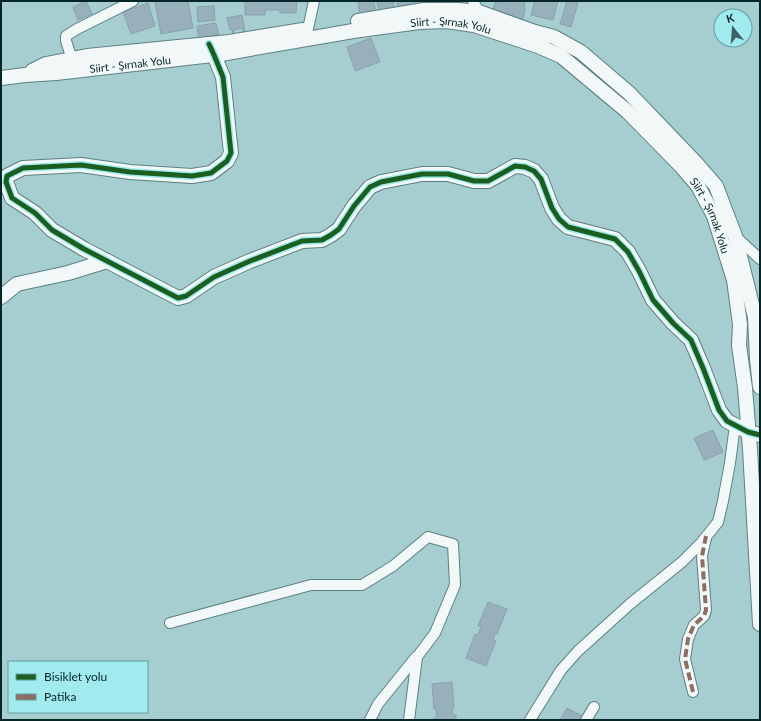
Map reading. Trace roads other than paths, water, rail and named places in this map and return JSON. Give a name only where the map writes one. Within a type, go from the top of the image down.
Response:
[{"type":"street","points":[[72,59],[66,41],[66,36],[133,1]]},
{"type":"street","points":[[308,29],[314,1]]},
{"type":"street","name":"Siirt - Şırnak Yolu","points":[[25,75],[46,64],[87,56],[211,50],[229,42],[424,10],[458,10],[476,7],[535,32],[554,37],[581,52],[629,93],[716,186],[735,236],[758,321],[757,359],[760,387]]},
{"type":"street","name":"Siirt - Şırnak Yolu","points":[[25,75],[56,73],[211,50],[419,22],[446,21],[474,25],[538,46],[562,56],[628,112],[681,166],[698,186],[714,216],[734,280],[740,324],[739,345],[745,388],[754,433],[760,624]]},
{"type":"street","points":[[211,50],[223,77],[231,153],[227,161],[211,173],[192,176],[130,172],[81,165],[23,168],[4,178],[12,198],[35,213],[52,230],[84,249],[178,298],[186,296],[214,277],[250,261],[302,241],[322,240],[331,235],[339,229],[354,206],[370,187],[381,182],[422,174],[448,174],[474,180],[488,181],[515,166],[525,167],[534,171],[541,179],[552,208],[559,219],[568,227],[615,239],[628,252],[653,300],[673,323],[691,340],[719,410],[727,421],[754,433]]},
{"type":"street","points":[[1,78],[25,75]]},
{"type":"street","points":[[735,236],[760,259]]},
{"type":"street","points":[[1,297],[17,284],[68,273],[107,261]]},
{"type":"street","points":[[740,324],[758,321]]},
{"type":"street","points":[[530,720],[561,670],[578,652],[630,604],[682,562],[718,522],[730,463],[735,425]]},
{"type":"street","points":[[693,692],[685,659],[691,630],[694,625],[704,616],[706,610],[702,556],[706,536]]},
{"type":"street","points":[[170,623],[311,585],[362,585],[393,566],[428,537],[453,544],[455,586],[435,633],[378,704],[370,720]]},
{"type":"street","points":[[409,720],[417,657]]},
{"type":"street","points":[[586,720],[594,707]]}]
